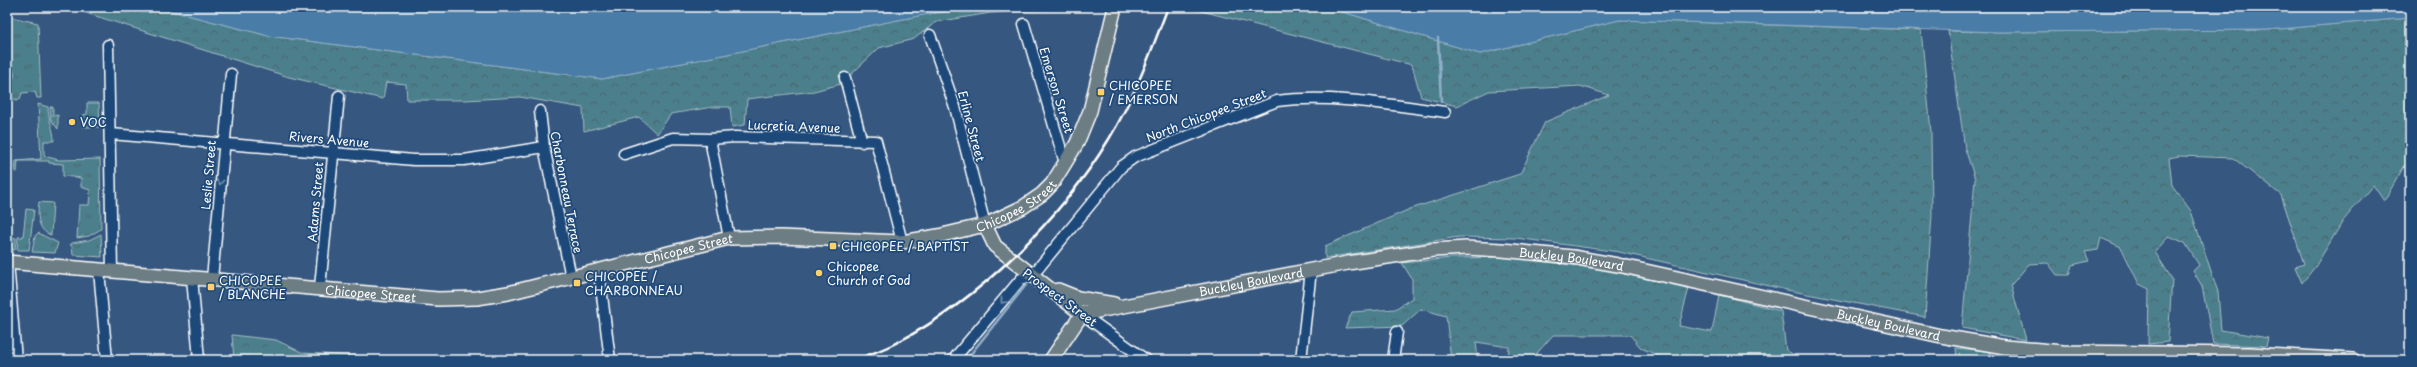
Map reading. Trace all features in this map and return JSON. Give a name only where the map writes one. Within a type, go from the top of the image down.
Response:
[{"type":"main road","name":"Chicopee Street","points":[[7,262],[438,298],[478,298],[508,293],[729,238],[781,237],[902,242],[938,236],[985,225],[1023,206],[1042,194],[1052,184],[1077,143],[1090,111],[1115,7]]},
{"type":"main road","name":"Prospect Street","points":[[985,225],[994,246],[1082,314]]},
{"type":"main road","name":"Buckley Boulevard","points":[[1082,314],[1399,254],[1466,248],[1573,257],[1672,276],[1986,345],[2057,352]]},
{"type":"main road","points":[[1037,280],[1078,298],[1130,305]]},
{"type":"main road","points":[[1051,360],[1082,314]]},
{"type":"main road","points":[[2057,352],[2249,354],[2353,360]]},
{"type":"street","name":"Emerson Street","points":[[1024,24],[1065,162]]},
{"type":"street","name":"Erline Street","points":[[930,35],[955,107],[985,225]]},
{"type":"street","points":[[107,360],[106,271],[111,134],[108,46]]},
{"type":"street","name":"Leslie Street","points":[[212,279],[231,74]]},
{"type":"street","points":[[845,78],[862,142]]},
{"type":"street","name":"Adams Street","points":[[320,287],[332,153],[339,96]]},
{"type":"street","name":"North Chicopee Street","points":[[1037,280],[1121,167],[1135,157],[1197,131],[1277,101],[1298,98],[1445,112]]},
{"type":"street","name":"Charbonneau Terrace","points":[[540,111],[544,148],[571,277]]},
{"type":"street","name":"Rivers Avenue","points":[[111,134],[414,160],[464,160],[544,148]]},
{"type":"street","name":"Lucretia Avenue","points":[[624,154],[673,138],[751,138],[862,142],[876,141],[902,242]]},
{"type":"street","points":[[710,139],[729,238]]},
{"type":"street","points":[[7,262],[16,360]]},
{"type":"street","points":[[1301,360],[1311,270]]},
{"type":"street","points":[[599,271],[610,360]]},
{"type":"street","points":[[192,277],[199,360]]},
{"type":"street","points":[[953,360],[1021,279],[1037,280]]},
{"type":"street","name":"Prospect Street","points":[[1082,314],[1146,360]]},
{"type":"street","points":[[1393,360],[1397,332]]},
{"type":"street","points":[[2037,360],[2057,352]]},
{"type":"green space","points":[[67,7],[156,7],[269,36],[602,79],[928,14],[986,7],[1102,7],[991,13],[936,22],[914,39],[879,48],[841,84],[814,91],[747,99],[745,125],[732,127],[730,107],[713,107],[671,114],[657,134],[639,117],[584,131],[583,108],[520,97],[465,100],[407,100],[406,84],[386,82],[383,99],[289,77]]},
{"type":"green space","points":[[1186,7],[1327,7],[1480,54],[1619,20],[1921,30],[1931,131],[1932,215],[1925,317],[1787,290],[1619,252],[1516,238],[1459,237],[1325,258],[1325,246],[1410,209],[1520,174],[1545,122],[1609,95],[1580,86],[1489,91],[1457,106],[1421,97],[1412,65]]},
{"type":"green space","points":[[7,16],[38,23],[41,98],[37,98],[35,92],[22,93],[20,99],[15,100],[11,97],[11,87],[7,87]]},
{"type":"green space","points":[[2410,18],[2410,156],[2384,201],[2373,185],[2343,221],[2315,267],[2302,283],[2295,267],[2304,264],[2281,195],[2233,158],[2179,156],[2169,158],[2172,185],[2191,211],[2218,292],[2221,330],[2268,338],[2266,346],[2213,344],[2202,286],[2193,271],[2199,265],[2185,243],[2169,236],[2155,252],[2172,279],[2168,342],[2148,344],[2149,289],[2139,284],[2121,247],[2101,238],[2098,250],[2085,252],[2089,261],[2072,265],[2069,275],[2057,275],[2048,263],[2029,264],[2011,285],[2026,340],[1962,328],[1975,179],[1965,149],[1948,31],[2267,30]]},
{"type":"green space","points":[[87,103],[99,103],[100,127],[83,127],[83,115],[87,114]]},
{"type":"green space","points":[[38,104],[48,107],[54,136],[54,141],[44,141],[44,156],[59,160],[100,159],[101,229],[89,236],[77,238],[79,205],[89,205],[90,190],[81,187],[81,178],[63,176],[63,164],[49,163],[49,161],[18,161],[17,172],[15,172],[16,161],[41,159]]},
{"type":"green space","points":[[50,107],[53,107],[53,116],[58,115],[58,129],[51,120]]},
{"type":"green space","points":[[39,202],[53,203],[51,235],[43,230],[39,222]]},
{"type":"green space","points":[[26,209],[34,210],[29,250],[17,250],[18,237],[23,237]]},
{"type":"green space","points":[[38,233],[58,243],[55,253],[32,252],[35,236]]},
{"type":"green space","points":[[101,234],[102,257],[73,255],[72,246],[70,245],[72,243],[89,240]]},
{"type":"green space","points":[[7,236],[16,238],[15,250],[7,250]]},
{"type":"green space","points":[[1512,257],[1606,270],[1689,288],[1679,326],[1712,332],[1719,295],[1781,311],[1786,350],[1802,360],[1668,360],[1641,348],[1630,335],[1553,335],[1531,360],[1508,360],[1509,347],[1476,342],[1478,360],[1451,360],[1446,316],[1421,309],[1402,326],[1345,328],[1352,312],[1395,309],[1412,298],[1412,279],[1402,263],[1451,258]]},
{"type":"green space","points":[[232,335],[276,340],[303,353],[359,356],[363,360],[234,360]]},
{"type":"green space","points":[[1956,348],[1987,351],[2001,360],[1957,360]]},
{"type":"water","points":[[156,7],[986,7],[928,14],[602,79],[269,36]]},
{"type":"water","points":[[1327,7],[2410,7],[2410,18],[2267,30],[1999,32],[1619,20],[1480,54]]},
{"type":"water","points":[[7,66],[12,66],[15,76],[10,80],[7,80]]},
{"type":"waterway","points":[[1438,38],[1441,102]]},
{"type":"waterway","points":[[966,360],[1026,285]]},
{"type":"railway","points":[[856,360],[898,342],[959,304],[1016,254],[1068,198],[1090,168],[1118,123],[1142,74],[1168,7]]},
{"type":"place","name":"CHICOPEE / EMERSON","points":[[1101,92]]},
{"type":"place","name":"VOC","points":[[72,122]]},
{"type":"place","name":"CHICOPEE / BAPTIST","points":[[833,246]]},
{"type":"place","name":"Chicopee Church of God","points":[[819,273]]},
{"type":"place","name":"CHICOPEE / CHARBONNEAU","points":[[577,283]]},
{"type":"place","name":"CHICOPEE / BLANCHE","points":[[211,287]]}]
